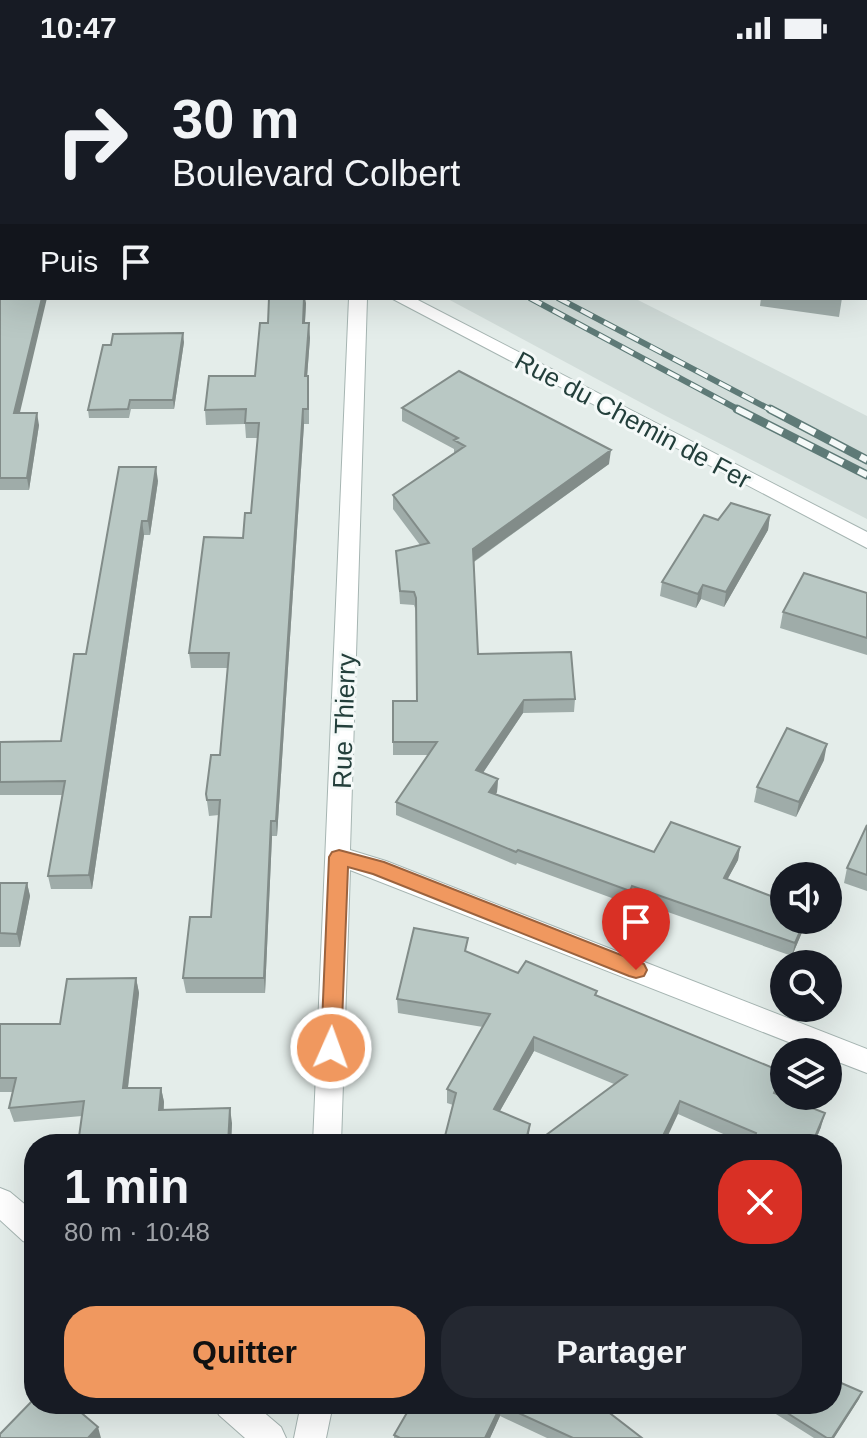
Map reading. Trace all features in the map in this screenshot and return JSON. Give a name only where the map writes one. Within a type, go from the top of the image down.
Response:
[{"type":"street","name":"Rue Thierry","points":[[327,1134],[358,300]]},
{"type":"street","name":"Rue du Chemin de Fer","points":[[404,300],[867,541]]},
{"type":"street","points":[[339,857],[377,868],[867,1061]]},
{"type":"street","points":[[0,1201],[24,1222]]},
{"type":"street","points":[[242,1414],[270,1438]]},
{"type":"street","points":[[310,1438],[315,1414]]},
{"type":"shaded area","points":[[450,300],[638,300],[867,416],[867,519]]},
{"type":"building","points":[[0,300],[42,300],[14,413],[37,413],[27,478],[0,478]]},
{"type":"building","points":[[269,300],[304,300],[303,323],[309,323],[305,376],[308,376],[308,409],[303,409],[276,821],[271,821],[264,978],[183,978],[190,917],[211,917],[220,800],[207,800],[206,794],[211,755],[220,755],[229,653],[189,653],[204,537],[243,538],[245,513],[251,513],[259,423],[245,423],[246,409],[205,410],[209,376],[255,376],[260,323],[268,323]]},
{"type":"building","points":[[183,333],[173,400],[130,400],[128,409],[88,410],[103,345],[111,345],[113,334]]},
{"type":"building","points":[[459,371],[611,450],[473,549],[478,654],[571,652],[575,699],[524,700],[476,770],[498,779],[489,792],[654,852],[671,822],[740,847],[724,878],[770,896],[770,934],[799,934],[795,943],[632,886],[630,891],[518,850],[516,852],[396,802],[437,742],[393,742],[393,701],[417,701],[416,598],[414,592],[400,591],[396,551],[429,543],[393,495],[465,446],[454,440],[458,438],[402,408]]},
{"type":"building","points":[[119,467],[156,467],[148,521],[142,521],[89,875],[48,876],[65,781],[0,782],[0,742],[61,741],[74,654],[86,654]]},
{"type":"building","points":[[731,503],[770,515],[726,592],[703,585],[698,594],[662,582],[704,515],[718,520]]},
{"type":"building","points":[[804,573],[867,593],[867,638],[783,612]]},
{"type":"building","points":[[787,728],[827,744],[799,802],[757,787]]},
{"type":"building","points":[[867,825],[867,875],[847,868]]},
{"type":"building","points":[[0,883],[27,883],[17,934],[0,933]]},
{"type":"building","points":[[414,928],[468,938],[465,951],[518,973],[526,961],[597,991],[595,995],[770,1067],[770,1110],[817,1110],[825,1113],[816,1134],[756,1134],[680,1101],[664,1134],[547,1134],[627,1075],[534,1037],[494,1109],[530,1124],[528,1134],[446,1134],[456,1093],[447,1089],[490,1014],[397,999]]},
{"type":"building","points":[[136,978],[123,1088],[161,1088],[159,1110],[230,1108],[229,1134],[79,1134],[84,1101],[9,1108],[16,1078],[0,1078],[0,1024],[60,1024],[67,979]]},
{"type":"building","points":[[842,1383],[862,1392],[832,1438],[827,1438],[789,1414],[842,1414]]},
{"type":"building","points":[[24,1409],[24,1414],[83,1414],[98,1427],[88,1438],[0,1438],[0,1434]]},
{"type":"building","points":[[406,1414],[497,1414],[485,1438],[400,1438],[394,1435]]},
{"type":"building","points":[[521,1414],[611,1414],[642,1438],[573,1438]]},
{"type":"railway","points":[[534,300],[741,411]]},
{"type":"railway","points":[[562,300],[773,411]]},
{"type":"railway","points":[[737,409],[867,475]]},
{"type":"railway","points":[[770,409],[867,460]]},
{"type":"route","points":[[331,1048],[339,857],[377,868],[636,970]]}]
